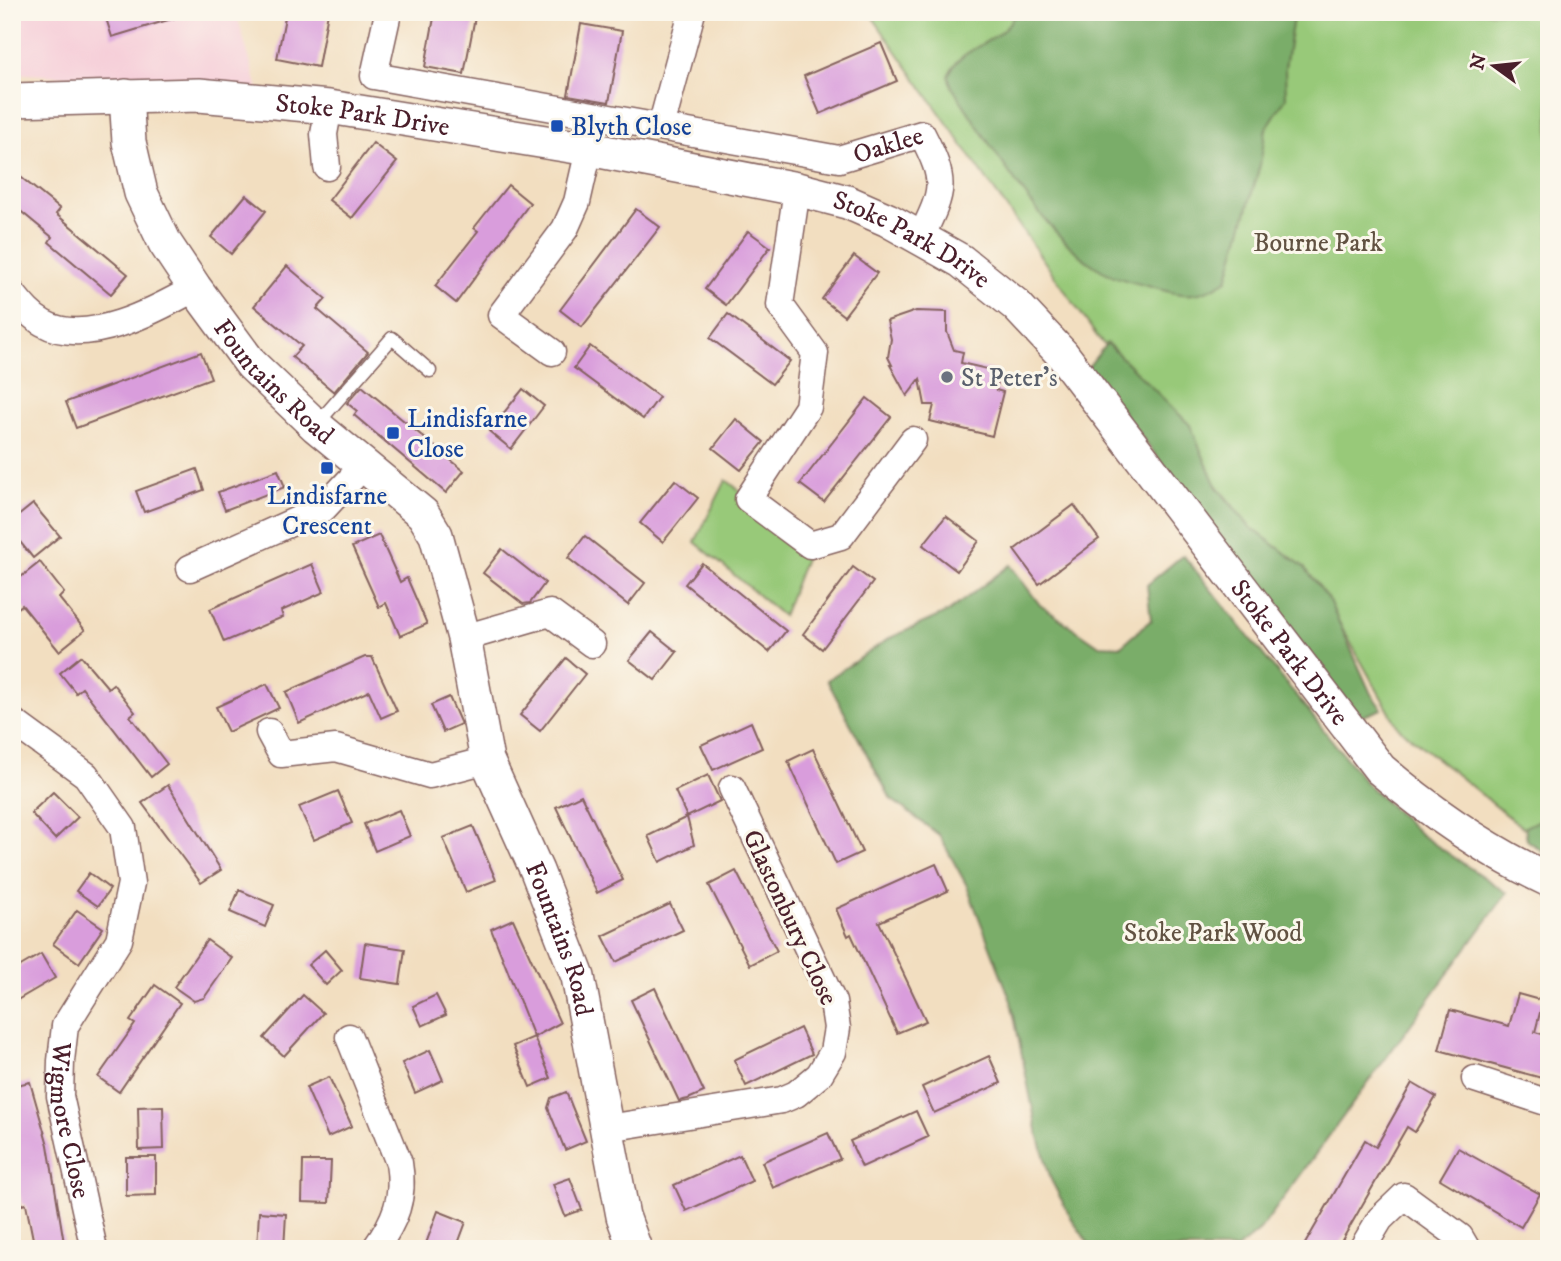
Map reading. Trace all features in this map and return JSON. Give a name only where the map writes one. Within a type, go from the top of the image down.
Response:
[{"type":"street","points":[[661,127],[692,12]]},
{"type":"street","name":"Oaklee","points":[[388,13],[374,76],[839,159],[922,134],[938,166],[940,198],[921,237]]},
{"type":"street","name":"Stoke Park Drive","points":[[12,100],[199,95],[329,107],[589,149],[797,189],[847,202],[921,237],[961,261],[998,290],[1062,354],[1380,769],[1447,823],[1514,863],[1549,880]]},
{"type":"street","name":"Fountains Road","points":[[126,96],[129,142],[141,193],[165,243],[195,288],[251,364],[316,426],[424,514],[436,535],[464,638],[487,760],[537,871],[578,977],[623,1216],[635,1249]]},
{"type":"street","points":[[327,167],[324,134],[329,107]]},
{"type":"street","points":[[552,352],[494,323],[565,229],[577,202],[589,149]]},
{"type":"street","points":[[797,189],[780,305],[815,353],[808,407],[748,499],[810,545],[841,536],[913,440]]},
{"type":"street","points":[[12,293],[40,322],[76,333],[103,327],[164,305],[195,288]]},
{"type":"street","points":[[190,568],[324,508],[364,466]]},
{"type":"street","points":[[464,638],[550,613],[592,644]]},
{"type":"street","name":"Wigmore Close","points":[[12,721],[86,775],[123,828],[131,883],[119,940],[65,1026],[61,1061],[60,1096],[94,1249]]},
{"type":"street","points":[[269,732],[281,754],[336,748],[430,775],[487,760]]},
{"type":"street","name":"Glastonbury Close","points":[[608,1128],[782,1100],[809,1085],[833,1052],[837,1028],[833,1002],[732,788]]},
{"type":"street","points":[[348,1037],[399,1163],[402,1180],[395,1217],[375,1249]]},
{"type":"street","points":[[1475,1079],[1549,1103]]},
{"type":"street","points":[[1362,1249],[1380,1219],[1404,1196],[1460,1237],[1467,1249]]},
{"type":"lane","points":[[316,426],[392,338],[430,371]]},
{"type":"shaded area","points":[[12,12],[236,12],[258,89],[12,73]]},
{"type":"green space","name":"Bourne Park","points":[[869,12],[1549,12],[1549,817],[1523,828],[1398,727],[1318,585],[1249,526],[1096,335]]},
{"type":"green space","points":[[1017,12],[1294,12],[1285,68],[1286,98],[1266,129],[1260,165],[1227,280],[1207,291],[1182,294],[1116,277],[1102,271],[1076,252],[1036,209],[952,87],[948,76],[965,54],[1003,30]]},
{"type":"green space","points":[[1107,343],[1190,425],[1216,486],[1249,526],[1304,567],[1328,598],[1371,694],[1382,709],[1358,718],[1088,367]]},
{"type":"green space","points":[[726,480],[810,545],[783,616],[695,542]]},
{"type":"green space","name":"Stoke Park Wood","points":[[1183,555],[1367,784],[1421,835],[1507,893],[1260,1230],[1237,1249],[1092,1249],[1051,1180],[1037,1130],[1011,1001],[966,884],[939,835],[891,799],[827,680],[890,638],[948,612],[1010,565],[1040,605],[1098,645],[1121,646],[1151,620],[1147,585]]},
{"type":"green space","points":[[1549,815],[1549,850],[1544,852],[1527,840],[1525,827]]},
{"type":"building","points":[[104,12],[177,12],[178,17],[112,37]]},
{"type":"building","points":[[286,12],[328,12],[318,67],[277,59]]},
{"type":"building","points":[[435,12],[476,12],[464,74],[425,67]]},
{"type":"building","points":[[581,24],[622,31],[609,102],[568,95]]},
{"type":"building","points":[[881,43],[897,81],[820,114],[804,76]]},
{"type":"building","points":[[373,143],[397,162],[352,218],[329,200]]},
{"type":"building","points":[[12,170],[60,209],[56,214],[128,274],[111,294],[49,242],[52,237],[12,204]]},
{"type":"building","points":[[508,185],[530,203],[456,303],[435,286],[478,231],[474,228]]},
{"type":"building","points":[[246,195],[266,211],[231,254],[211,237]]},
{"type":"building","points":[[636,209],[660,227],[582,327],[560,310]]},
{"type":"building","points":[[748,231],[770,247],[726,305],[705,289]]},
{"type":"building","points":[[854,256],[877,273],[844,316],[822,299]]},
{"type":"building","points":[[287,266],[326,299],[317,309],[368,352],[334,392],[292,357],[302,346],[254,306]]},
{"type":"building","name":"St Peter's","points":[[916,311],[947,312],[947,332],[954,350],[963,352],[961,363],[1000,372],[996,390],[1003,392],[992,436],[930,421],[934,405],[925,405],[920,379],[907,396],[890,365],[888,357],[891,339],[887,321]]},
{"type":"building","points":[[728,314],[790,361],[772,384],[710,338]]},
{"type":"building","points":[[590,346],[659,397],[643,419],[574,368]]},
{"type":"building","points":[[201,352],[211,378],[76,428],[66,402]]},
{"type":"building","points":[[362,386],[464,471],[446,493],[354,415],[357,411],[347,403]]},
{"type":"building","points":[[523,389],[544,406],[511,449],[489,431]]},
{"type":"building","points":[[867,398],[891,417],[824,502],[800,484]]},
{"type":"building","points":[[736,419],[764,442],[741,470],[713,448]]},
{"type":"building","points":[[197,469],[204,490],[144,512],[136,491]]},
{"type":"building","points":[[278,470],[285,487],[225,510],[218,492]]},
{"type":"building","points":[[675,480],[698,498],[663,542],[640,523]]},
{"type":"building","points":[[33,504],[60,536],[33,558],[12,532],[12,521]]},
{"type":"building","points":[[1074,505],[1099,539],[1039,584],[1014,550]]},
{"type":"building","points":[[946,516],[979,541],[957,571],[923,545]]},
{"type":"building","points":[[379,535],[400,582],[407,578],[427,624],[400,636],[386,603],[379,607],[352,547]]},
{"type":"building","points":[[585,536],[645,583],[628,605],[568,558]]},
{"type":"building","points":[[502,549],[545,583],[530,603],[523,604],[483,573]]},
{"type":"building","points":[[40,562],[64,593],[59,598],[85,630],[59,651],[22,605],[12,613],[12,584]]},
{"type":"building","points":[[702,563],[786,631],[769,652],[685,584]]},
{"type":"building","points":[[312,564],[324,592],[281,611],[283,617],[224,642],[210,609]]},
{"type":"building","points":[[853,567],[873,582],[822,649],[803,634]]},
{"type":"building","points":[[652,632],[677,652],[655,680],[629,660]]},
{"type":"building","points":[[81,656],[108,688],[113,684],[135,712],[130,716],[167,764],[151,777],[82,688],[76,693],[60,673]]},
{"type":"building","points":[[365,657],[372,657],[397,711],[381,718],[369,691],[299,723],[286,692]]},
{"type":"building","points":[[566,658],[585,674],[540,731],[520,715]]},
{"type":"building","points":[[267,684],[279,708],[228,732],[216,707]]},
{"type":"building","points":[[449,697],[461,724],[443,732],[431,705]]},
{"type":"building","points":[[751,722],[762,748],[713,770],[701,745]]},
{"type":"building","points":[[813,749],[862,852],[836,864],[788,761]]},
{"type":"building","points":[[708,775],[720,801],[687,817],[675,791]]},
{"type":"building","points":[[168,785],[221,870],[201,883],[142,803]]},
{"type":"building","points":[[338,791],[352,823],[314,840],[299,807]]},
{"type":"building","points":[[53,792],[78,817],[55,839],[31,813]]},
{"type":"building","points":[[581,795],[623,880],[597,893],[556,807]]},
{"type":"building","points":[[399,810],[410,836],[375,851],[364,824]]},
{"type":"building","points":[[687,817],[694,845],[660,862],[648,836]]},
{"type":"building","points":[[473,826],[496,880],[466,892],[443,838]]},
{"type":"building","points":[[936,864],[948,891],[879,922],[926,1021],[897,1033],[851,934],[848,936],[836,909]]},
{"type":"building","points":[[736,871],[777,951],[750,965],[709,885]]},
{"type":"building","points":[[89,873],[110,889],[98,906],[76,891]]},
{"type":"building","points":[[239,890],[274,905],[265,927],[230,912]]},
{"type":"building","points":[[670,904],[683,930],[616,962],[603,936]]},
{"type":"building","points":[[77,910],[103,928],[79,963],[53,944]]},
{"type":"building","points":[[513,919],[560,1023],[534,1037],[491,929]]},
{"type":"building","points":[[207,940],[232,958],[204,998],[194,1001],[174,987]]},
{"type":"building","points":[[365,943],[405,949],[400,984],[360,978]]},
{"type":"building","points":[[325,950],[342,970],[326,985],[308,965]]},
{"type":"building","points":[[41,954],[55,978],[12,1003],[12,971]]},
{"type":"building","points":[[155,985],[180,1003],[119,1092],[98,1077],[135,1024],[130,1021]]},
{"type":"building","points":[[655,988],[704,1092],[688,1099],[679,1101],[631,1000]]},
{"type":"building","points":[[1518,994],[1543,1001],[1535,1032],[1549,1036],[1549,1080],[1439,1050],[1450,1010],[1509,1026]]},
{"type":"building","points":[[303,995],[323,1013],[284,1056],[264,1038]]},
{"type":"building","points":[[436,995],[446,1015],[422,1026],[413,1006]]},
{"type":"building","points":[[800,1028],[812,1054],[746,1086],[734,1060]]},
{"type":"building","points":[[534,1037],[551,1078],[530,1087],[513,1046]]},
{"type":"building","points":[[430,1050],[443,1080],[415,1093],[402,1063]]},
{"type":"building","points":[[989,1056],[1001,1083],[934,1113],[922,1087]]},
{"type":"building","points":[[329,1077],[352,1126],[328,1137],[306,1087]]},
{"type":"building","points":[[30,1082],[48,1145],[65,1249],[35,1249],[26,1204],[22,1205],[12,1161],[12,1086]]},
{"type":"building","points":[[1412,1083],[1436,1097],[1415,1132],[1407,1127],[1337,1249],[1302,1249],[1365,1140],[1376,1147]]},
{"type":"building","points":[[566,1092],[586,1141],[565,1150],[548,1108],[551,1098]]},
{"type":"building","points":[[163,1106],[164,1149],[139,1150],[138,1107]]},
{"type":"building","points":[[916,1111],[928,1137],[862,1167],[850,1141]]},
{"type":"building","points":[[828,1133],[840,1159],[773,1188],[762,1162]]},
{"type":"building","points":[[1458,1148],[1540,1194],[1521,1227],[1440,1179]]},
{"type":"building","points":[[740,1155],[752,1181],[686,1211],[674,1185]]},
{"type":"building","points":[[126,1157],[156,1157],[156,1195],[126,1196]]},
{"type":"building","points":[[303,1161],[331,1161],[329,1203],[302,1202]]},
{"type":"building","points":[[570,1178],[582,1210],[565,1216],[553,1184]]},
{"type":"building","points":[[438,1211],[466,1222],[456,1249],[424,1249]]},
{"type":"building","points":[[259,1212],[286,1214],[284,1249],[257,1249]]},
{"type":"place","name":"Blyth Close","points":[[557,126]]},
{"type":"place","name":"St Peter's","points":[[947,377]]},
{"type":"place","name":"Lindisfarne Close","points":[[393,433]]},
{"type":"place","name":"Lindisfarne Crescent","points":[[327,468]]}]
